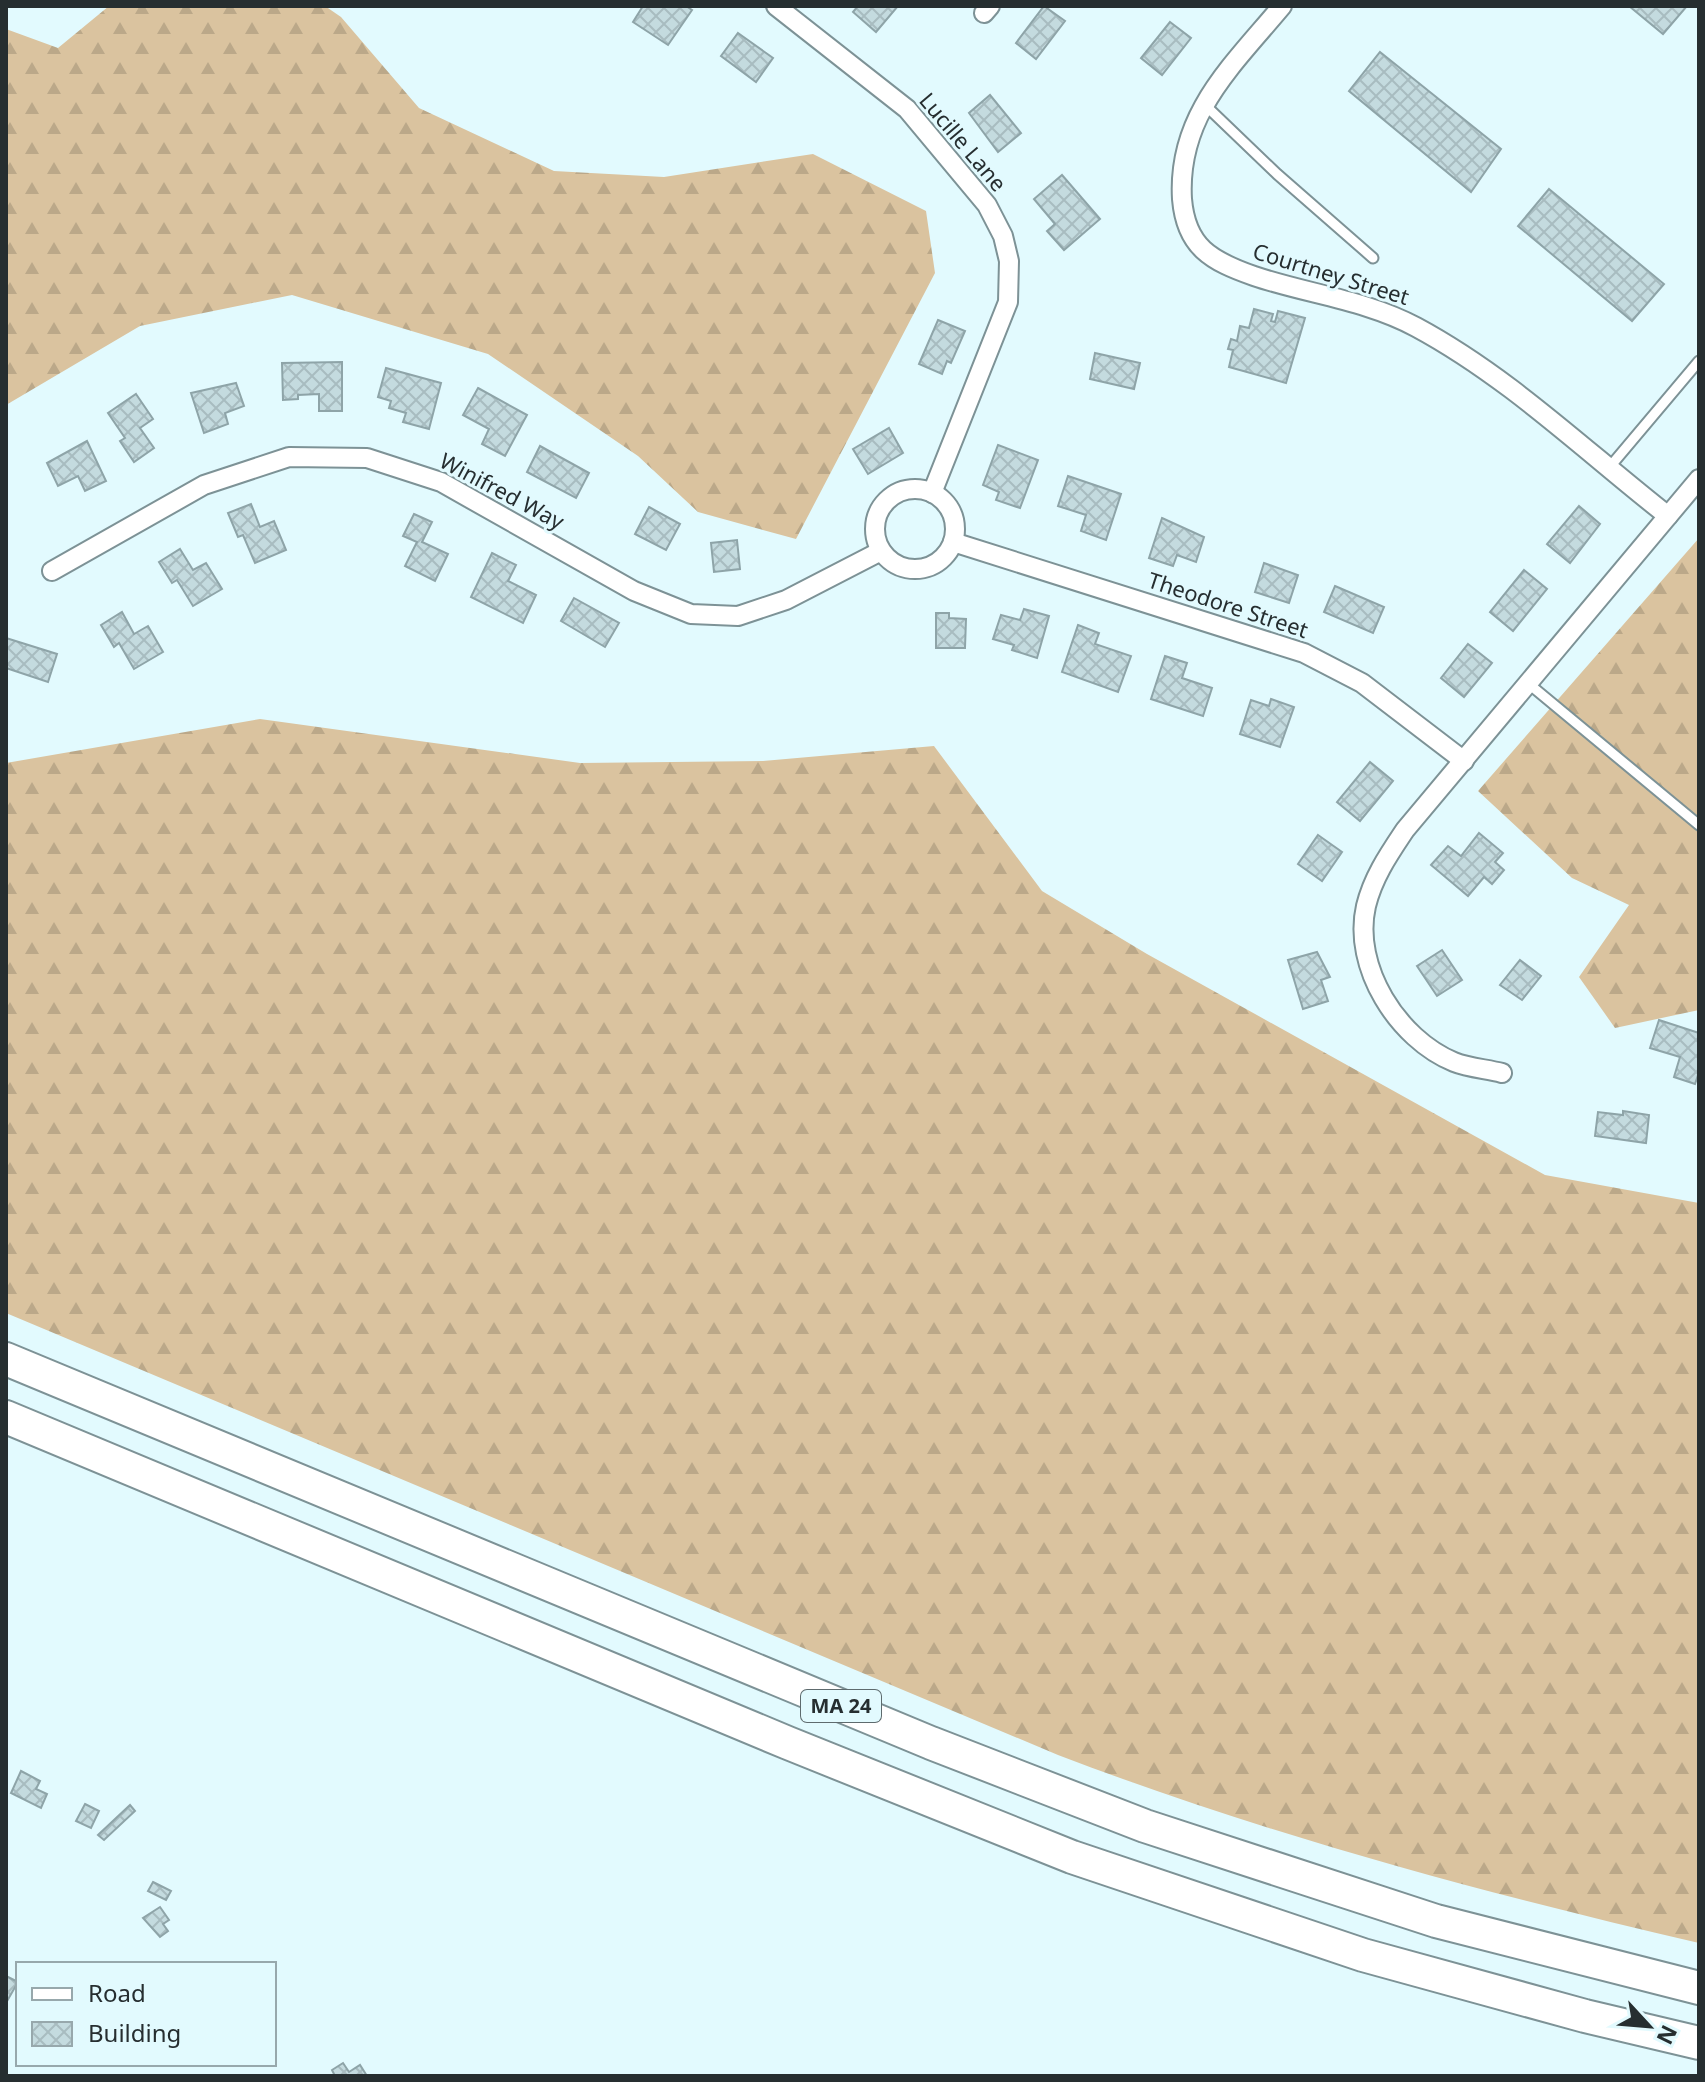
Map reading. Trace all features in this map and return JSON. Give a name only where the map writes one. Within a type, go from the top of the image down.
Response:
[{"type":"highway","name":"MA 24","points":[[6,1359],[859,1714],[1116,1816],[1436,1921],[1699,1988]]},
{"type":"highway","name":"MA 24","points":[[6,1417],[788,1743],[1072,1857],[1363,1955],[1555,2008],[1699,2043]]},
{"type":"street","name":"Lucille Lane","points":[[776,6],[796,12],[907,109],[987,205],[1003,236],[1009,261],[1008,302],[932,493]]},
{"type":"street","name":"Courtney Street","points":[[1282,6],[1204,104],[1186,140],[1181,167],[1187,231],[1202,249],[1225,265],[1380,311],[1415,326],[1515,391],[1668,516]]},
{"type":"street","name":"Winifred Way","points":[[52,571],[204,485],[289,457],[367,458],[441,482],[634,591],[691,614],[738,616],[786,600],[881,551]]},
{"type":"street","points":[[1502,1073],[1455,1062],[1422,1045],[1401,1024],[1377,986],[1366,951],[1365,908],[1381,865],[1699,479]]},
{"type":"street","points":[[912,489],[932,493],[952,513],[953,542],[941,561],[920,570],[898,566],[881,551],[876,521],[885,503],[912,489]]},
{"type":"street","name":"Theodore Street","points":[[953,542],[1304,653],[1362,683],[1464,761]]},
{"type":"lane","points":[[1204,104],[1277,174],[1373,258]]},
{"type":"lane","points":[[1608,469],[1699,361]]},
{"type":"lane","points":[[1529,684],[1699,825]]},
{"type":"green space","points":[[109,6],[325,6],[341,17],[419,108],[554,171],[664,177],[813,154],[926,211],[935,273],[796,539],[698,512],[638,456],[488,354],[292,295],[140,326],[6,405],[6,29],[58,48]]},
{"type":"green space","points":[[1699,538],[1699,1010],[1615,1028],[1579,977],[1629,905],[1572,878],[1478,791]]},
{"type":"green space","points":[[260,719],[580,763],[763,761],[934,746],[1042,891],[1147,954],[1545,1175],[1699,1203],[1699,1943],[1537,1904],[1375,1860],[1215,1811],[1058,1755],[6,1313],[6,763]]},
{"type":"building","points":[[643,6],[686,6],[692,10],[668,45],[633,22]]},
{"type":"building","points":[[858,6],[898,6],[876,32],[853,12]]},
{"type":"building","points":[[1044,6],[1065,21],[1036,59],[1016,43]]},
{"type":"building","points":[[1629,6],[1687,6],[1663,34]]},
{"type":"building","points":[[1170,22],[1191,38],[1162,75],[1141,58]]},
{"type":"building","points":[[738,33],[773,58],[756,82],[721,56]]},
{"type":"building","points":[[1380,52],[1501,149],[1471,192],[1349,91]]},
{"type":"building","points":[[990,95],[1021,133],[998,152],[969,113]]},
{"type":"building","points":[[1062,175],[1100,219],[1064,250],[1047,231],[1055,224],[1034,199]]},
{"type":"building","points":[[1549,189],[1664,284],[1632,321],[1518,226]]},
{"type":"building","points":[[1254,309],[1273,314],[1271,321],[1275,322],[1278,311],[1305,318],[1286,383],[1229,367],[1233,350],[1228,349],[1231,339],[1237,341],[1240,326],[1249,328]]},
{"type":"building","points":[[938,320],[965,331],[951,363],[947,361],[942,374],[919,364]]},
{"type":"building","points":[[1095,353],[1140,363],[1134,389],[1090,379]]},
{"type":"building","points":[[342,362],[342,411],[319,411],[319,394],[298,395],[298,399],[283,400],[282,363]]},
{"type":"building","points":[[386,368],[441,383],[429,429],[403,422],[406,413],[389,408],[391,401],[378,397]]},
{"type":"building","points":[[236,383],[244,406],[225,413],[228,424],[204,433],[191,393]]},
{"type":"building","points":[[478,388],[527,415],[505,456],[482,444],[489,429],[463,415]]},
{"type":"building","points":[[136,394],[153,419],[140,428],[154,448],[134,462],[120,441],[125,438],[108,413]]},
{"type":"building","points":[[889,428],[903,453],[868,474],[853,449]]},
{"type":"building","points":[[87,441],[106,481],[85,491],[78,476],[58,486],[47,463]]},
{"type":"building","points":[[998,445],[1038,460],[1020,508],[996,500],[999,492],[983,485]]},
{"type":"building","points":[[540,446],[589,473],[576,498],[527,472]]},
{"type":"building","points":[[1068,476],[1121,494],[1106,540],[1081,531],[1086,515],[1058,506]]},
{"type":"building","points":[[251,504],[260,527],[274,521],[286,550],[255,563],[243,535],[238,537],[228,513]]},
{"type":"building","points":[[1579,506],[1600,524],[1570,563],[1547,544]]},
{"type":"building","points":[[649,507],[680,524],[666,550],[635,534]]},
{"type":"building","points":[[414,514],[432,522],[422,542],[448,554],[435,581],[405,566],[417,542],[403,536]]},
{"type":"building","points":[[1162,518],[1204,537],[1196,562],[1177,555],[1173,566],[1149,558]]},
{"type":"building","points":[[737,540],[740,569],[714,572],[711,543]]},
{"type":"building","points":[[180,549],[193,570],[206,563],[222,589],[193,606],[177,580],[172,583],[159,562]]},
{"type":"building","points":[[492,553],[516,565],[508,581],[536,595],[523,623],[471,597]]},
{"type":"building","points":[[1264,563],[1298,575],[1289,603],[1255,592]]},
{"type":"building","points":[[1524,570],[1547,589],[1513,631],[1490,612]]},
{"type":"building","points":[[1335,586],[1384,607],[1373,633],[1324,612]]},
{"type":"building","points":[[574,598],[619,623],[605,647],[561,621]]},
{"type":"building","points":[[1024,609],[1049,616],[1037,658],[1012,650],[1014,645],[993,639],[1001,615],[1020,620]]},
{"type":"building","points":[[122,612],[134,634],[148,626],[163,652],[134,669],[119,643],[114,647],[101,625]]},
{"type":"building","points":[[936,613],[949,613],[949,618],[966,619],[965,648],[936,648]]},
{"type":"building","points":[[1078,625],[1099,633],[1095,644],[1131,656],[1118,692],[1062,672]]},
{"type":"building","points":[[6,638],[57,654],[48,682],[6,668]]},
{"type":"building","points":[[1468,644],[1492,663],[1464,697],[1441,678]]},
{"type":"building","points":[[1165,656],[1187,663],[1182,678],[1212,688],[1203,716],[1151,699]]},
{"type":"building","points":[[1271,699],[1294,707],[1280,747],[1240,734],[1251,700],[1269,706]]},
{"type":"building","points":[[1370,762],[1393,781],[1360,821],[1337,802]]},
{"type":"building","points":[[1479,833],[1503,853],[1495,862],[1504,870],[1492,884],[1484,877],[1468,896],[1431,865],[1448,846],[1461,856]]},
{"type":"building","points":[[1318,835],[1342,852],[1322,881],[1298,864]]},
{"type":"building","points":[[1442,950],[1462,980],[1437,996],[1417,966]]},
{"type":"building","points":[[1317,952],[1330,977],[1321,980],[1328,1001],[1303,1009],[1288,960]]},
{"type":"building","points":[[1520,960],[1541,976],[1522,1000],[1500,985]]},
{"type":"building","points":[[1659,1020],[1699,1033],[1699,1072],[1695,1084],[1674,1077],[1680,1057],[1650,1048]]},
{"type":"building","points":[[1623,1111],[1649,1115],[1646,1143],[1595,1136],[1598,1112],[1623,1115]]},
{"type":"building","points":[[21,1771],[40,1781],[36,1789],[47,1794],[41,1808],[11,1793]]},
{"type":"building","points":[[85,1804],[99,1811],[91,1828],[76,1821]]},
{"type":"building","points":[[130,1805],[135,1811],[104,1840],[98,1835]]},
{"type":"building","points":[[153,1882],[171,1891],[166,1900],[148,1891]]},
{"type":"building","points":[[160,1907],[169,1920],[163,1924],[168,1931],[160,1937],[143,1918]]},
{"type":"building","points":[[6,1976],[16,1981],[16,1986],[6,2003]]},
{"type":"building","points":[[343,2063],[349,2072],[360,2065],[367,2076],[335,2076],[332,2070]]}]
